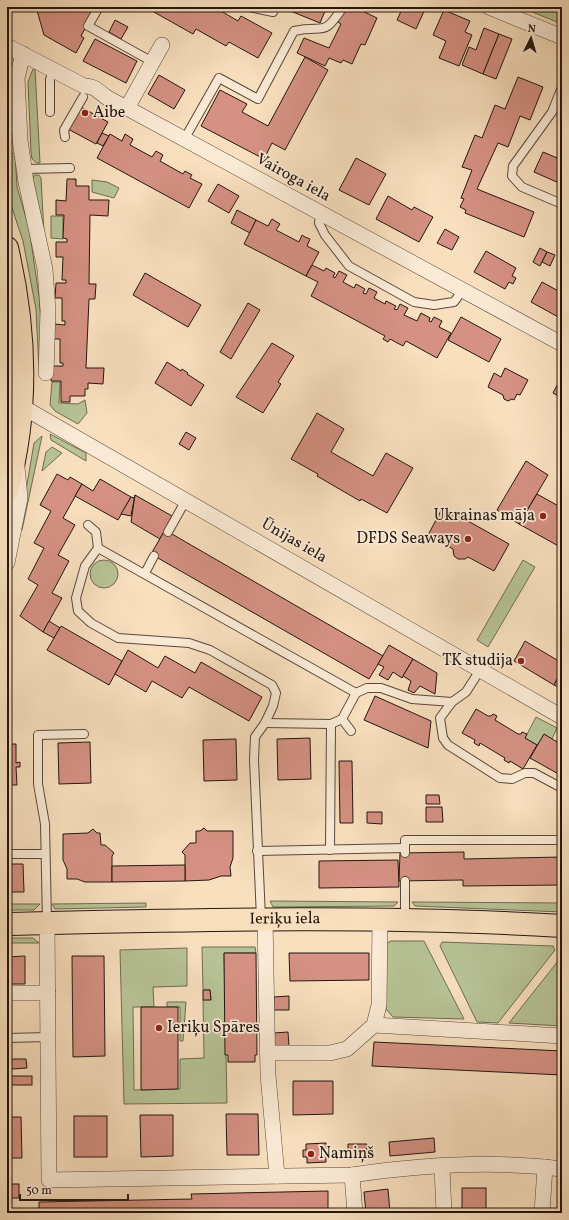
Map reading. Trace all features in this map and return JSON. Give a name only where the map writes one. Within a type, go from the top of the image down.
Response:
[{"type":"main road","points":[[7,248],[15,282],[21,322],[23,354],[14,403],[11,467],[7,491]]},
{"type":"main road","name":"Ieriķu iela","points":[[7,924],[47,923],[151,916],[495,922],[562,926]]},
{"type":"street","points":[[490,7],[562,37]]},
{"type":"street","points":[[127,108],[151,62],[162,45]]},
{"type":"street","name":"Vairoga iela","points":[[7,46],[54,70],[84,91],[96,88],[105,96],[185,138],[462,291],[562,344]]},
{"type":"street","points":[[23,54],[17,78],[20,140],[26,182],[46,275],[48,311],[46,373]]},
{"type":"street","name":"Ūnijas iela","points":[[14,403],[186,500],[562,717]]},
{"type":"street","points":[[7,563],[20,498],[19,476],[11,467]]},
{"type":"street","points":[[263,919],[268,1075],[277,1176]]},
{"type":"street","points":[[268,1053],[330,1053],[347,1049],[374,1025],[379,1005],[380,920]]},
{"type":"street","points":[[47,923],[49,1180],[352,1175],[384,1170],[478,1165],[562,1169]]},
{"type":"street","points":[[7,993],[48,993]]},
{"type":"street","points":[[374,1025],[562,1036]]},
{"type":"street","points":[[442,1167],[444,1213]]},
{"type":"street","points":[[542,1213],[545,1167]]},
{"type":"street","points":[[352,1175],[355,1213]]},
{"type":"lane","points":[[99,7],[88,26],[151,62]]},
{"type":"lane","points":[[249,7],[273,12],[275,7]]},
{"type":"lane","points":[[185,138],[219,78],[258,99],[294,31],[306,29],[321,30],[332,24],[343,7]]},
{"type":"lane","points":[[50,112],[50,80],[54,70]]},
{"type":"lane","points":[[562,87],[552,112],[514,166],[512,176],[522,187],[562,204]]},
{"type":"lane","points":[[65,137],[64,130],[84,91]]},
{"type":"lane","points":[[25,169],[70,168]]},
{"type":"lane","points":[[320,213],[319,223],[325,235],[349,266],[384,286],[414,302],[434,305],[454,302],[462,291]]},
{"type":"lane","points":[[168,532],[186,500]]},
{"type":"lane","points":[[88,525],[96,532],[98,548],[85,566],[76,598],[78,611],[91,623],[118,638],[189,644],[210,650],[272,685],[276,693],[273,706],[265,723],[255,737],[254,795],[263,919]]},
{"type":"lane","points":[[98,548],[145,573],[356,693]]},
{"type":"lane","points":[[145,573],[154,556]]},
{"type":"lane","points":[[480,670],[466,692],[452,702],[440,718],[443,738],[448,745],[500,778],[512,779],[525,773],[534,773],[562,788]]},
{"type":"lane","points":[[265,723],[331,724],[342,719],[356,693],[367,688],[381,688],[412,699],[452,702]]},
{"type":"lane","points":[[342,719],[351,731]]},
{"type":"lane","points":[[330,850],[331,724]]},
{"type":"lane","points":[[47,923],[44,824],[38,784],[38,735],[84,734]]},
{"type":"lane","points":[[257,851],[405,851],[405,840],[562,840]]},
{"type":"lane","points":[[7,854],[45,854]]},
{"type":"lane","points":[[405,881],[405,920]]},
{"type":"lane","points":[[7,1038],[48,1036]]},
{"type":"green space","points":[[520,7],[562,7],[562,24]]},
{"type":"green space","points":[[33,69],[35,69],[40,163],[37,163],[32,159],[31,152],[28,82]]},
{"type":"green space","points":[[15,153],[17,187],[29,228],[39,296],[41,323],[39,370],[36,309],[23,241],[7,193],[7,154]]},
{"type":"green space","points":[[34,175],[39,175],[41,178],[44,233],[33,180]]},
{"type":"green space","points":[[92,180],[107,182],[119,188],[114,198],[92,192]]},
{"type":"green space","points":[[51,216],[63,216],[63,239],[51,238]]},
{"type":"green space","points":[[52,382],[60,382],[59,403],[78,404],[85,400],[87,413],[78,424],[55,411],[50,405]]},
{"type":"green space","points":[[50,434],[86,453],[86,461],[51,440]]},
{"type":"green space","points":[[42,436],[22,530],[19,531],[34,443]]},
{"type":"green space","points":[[52,447],[62,453],[42,471],[46,452]]},
{"type":"green space","points":[[104,560],[114,564],[118,574],[114,584],[104,588],[94,584],[90,574],[94,564]]},
{"type":"green space","points":[[523,560],[535,567],[488,647],[477,640]]},
{"type":"green space","points":[[536,717],[557,728],[552,739],[544,735],[537,745],[525,738]]},
{"type":"green space","points":[[270,901],[398,902],[394,906],[273,907]]},
{"type":"green space","points":[[412,902],[562,903],[562,912],[415,906]]},
{"type":"green space","points":[[146,903],[146,907],[55,909],[52,904]]},
{"type":"green space","points":[[7,904],[40,904],[34,910],[7,910]]},
{"type":"green space","points":[[7,938],[33,938],[39,943],[7,943]]},
{"type":"green space","points":[[390,941],[424,941],[464,1019],[393,1017],[386,1009],[386,945]]},
{"type":"green space","points":[[442,942],[553,946],[555,950],[498,1023],[477,1022],[440,946]]},
{"type":"green space","points":[[202,947],[255,947],[256,953],[224,953],[227,1103],[124,1104],[120,950],[187,948],[187,986],[153,987],[154,1007],[133,1007],[134,1090],[180,1089],[180,1059],[204,1058],[203,1000],[211,999],[210,990],[203,990]]},
{"type":"green space","points":[[562,956],[562,1026],[509,1023]]},
{"type":"green space","points":[[167,1002],[186,1002],[183,1041],[180,1041],[180,1007],[167,1007]]},
{"type":"building","points":[[36,7],[97,7],[81,36],[84,38],[76,53],[44,35]]},
{"type":"building","points":[[145,7],[203,7],[206,9],[207,7],[214,7],[238,21],[241,16],[272,33],[258,58],[229,42],[226,46],[196,29],[193,34]]},
{"type":"building","points":[[289,7],[315,7],[325,11],[320,23],[288,10]]},
{"type":"building","points":[[345,7],[354,7],[377,18],[365,45],[361,44],[352,64],[343,60],[341,63],[329,58],[325,66],[297,53],[304,38],[329,48],[341,24],[338,22]]},
{"type":"building","points":[[403,7],[426,7],[416,29],[397,20]]},
{"type":"building","points":[[444,10],[470,21],[465,32],[472,35],[459,66],[439,58],[446,41],[433,35]]},
{"type":"building","points":[[115,20],[128,27],[121,39],[109,32]]},
{"type":"building","points":[[484,28],[499,34],[483,74],[462,65],[469,47],[476,50]]},
{"type":"building","points":[[499,34],[512,39],[496,79],[483,74]]},
{"type":"building","points":[[95,39],[137,61],[126,83],[83,61]]},
{"type":"building","points":[[305,57],[328,70],[285,150],[272,143],[264,159],[201,126],[220,90],[247,104],[242,112],[268,126]]},
{"type":"building","points":[[159,75],[185,90],[174,109],[148,94]]},
{"type":"building","points":[[518,77],[543,87],[530,120],[520,116],[508,147],[498,143],[477,189],[534,212],[524,237],[465,213],[466,210],[460,207],[464,199],[461,198],[472,170],[462,167],[475,135],[482,138],[495,105],[505,109]]},
{"type":"building","points":[[81,107],[108,122],[96,144],[68,129]]},
{"type":"building","points":[[102,133],[109,136],[103,146],[97,143]]},
{"type":"building","points":[[110,134],[122,141],[125,134],[133,139],[130,145],[152,157],[156,151],[163,155],[160,161],[183,174],[185,171],[192,175],[190,178],[202,184],[189,208],[97,158]]},
{"type":"building","points":[[543,152],[562,160],[562,177],[559,183],[534,172]]},
{"type":"building","points":[[356,158],[386,174],[369,205],[339,190]]},
{"type":"building","points":[[67,179],[76,179],[76,186],[89,186],[89,200],[109,200],[108,216],[90,215],[89,284],[96,284],[95,299],[89,299],[86,368],[104,368],[103,384],[88,383],[88,389],[85,389],[85,396],[70,396],[70,402],[61,402],[61,381],[51,381],[52,366],[63,366],[63,363],[60,363],[60,339],[54,339],[54,324],[65,325],[65,321],[62,321],[62,298],[55,298],[56,283],[66,283],[66,280],[62,280],[63,257],[56,257],[56,242],[67,242],[67,239],[63,238],[64,215],[56,215],[56,200],[66,201]]},
{"type":"building","points":[[218,184],[239,196],[229,213],[208,201]]},
{"type":"building","points":[[388,196],[412,210],[414,207],[433,217],[419,242],[376,219]]},
{"type":"building","points":[[237,210],[256,220],[250,233],[231,223]]},
{"type":"building","points":[[272,219],[280,224],[276,230],[299,242],[302,235],[310,239],[307,246],[319,252],[306,276],[244,244],[256,220],[268,226]]},
{"type":"building","points":[[445,229],[459,237],[452,250],[437,243]]},
{"type":"building","points":[[540,248],[547,252],[540,266],[533,262]]},
{"type":"building","points":[[486,251],[516,268],[512,276],[516,278],[513,284],[509,282],[505,289],[474,272]]},
{"type":"building","points":[[547,252],[555,255],[550,266],[542,262]]},
{"type":"building","points":[[312,265],[324,271],[326,268],[335,273],[333,277],[335,278],[339,271],[347,275],[343,282],[354,288],[356,284],[365,289],[363,293],[366,294],[369,288],[377,292],[374,298],[385,304],[386,301],[396,306],[394,309],[397,310],[400,304],[408,308],[404,315],[417,321],[421,313],[430,318],[429,321],[431,322],[434,317],[442,321],[439,327],[451,333],[437,358],[406,341],[403,346],[390,339],[388,342],[383,339],[385,336],[311,296],[318,282],[306,276]]},
{"type":"building","points":[[145,273],[201,305],[188,327],[133,295]]},
{"type":"building","points":[[542,282],[562,293],[562,319],[531,302]]},
{"type":"building","points":[[248,303],[260,310],[231,359],[220,352]]},
{"type":"building","points":[[461,317],[501,339],[489,362],[448,340]]},
{"type":"building","points":[[272,343],[294,356],[278,382],[281,384],[263,413],[236,397]]},
{"type":"building","points":[[167,362],[181,371],[182,369],[204,385],[191,406],[155,383]]},
{"type":"building","points":[[505,368],[528,380],[520,395],[517,394],[514,400],[512,399],[508,401],[504,399],[503,395],[488,387],[494,373],[501,377]]},
{"type":"building","points":[[562,376],[562,398],[553,393]]},
{"type":"building","points":[[317,413],[344,429],[331,452],[373,476],[386,453],[413,468],[387,513],[361,499],[360,501],[317,476],[318,474],[291,459]]},
{"type":"building","points":[[186,432],[196,438],[189,450],[179,444]]},
{"type":"building","points":[[526,461],[548,475],[519,524],[497,510]]},
{"type":"building","points":[[57,474],[68,480],[70,477],[82,484],[63,518],[75,525],[58,555],[69,561],[52,593],[62,598],[43,632],[20,616],[38,585],[28,579],[44,548],[34,543],[51,511],[40,505]]},
{"type":"building","points":[[100,479],[131,497],[118,520],[75,496],[82,484],[93,491]]},
{"type":"building","name":"Ukrainas māja","points":[[537,494],[562,508],[562,548],[519,524]]},
{"type":"building","points":[[135,495],[131,516],[121,514],[131,497],[134,498]]},
{"type":"building","points":[[135,495],[172,516],[160,539],[131,522]]},
{"type":"building","name":"DFDS Seaways","points":[[443,507],[509,544],[494,571],[468,557],[465,559],[458,559],[454,556],[453,549],[428,535]]},
{"type":"building","points":[[165,530],[383,656],[369,679],[151,554]]},
{"type":"building","points":[[562,595],[562,617],[557,608]]},
{"type":"building","points":[[49,621],[60,628],[54,638],[43,632]]},
{"type":"building","points":[[61,626],[122,661],[109,685],[47,650]]},
{"type":"building","points":[[525,641],[562,663],[562,670],[554,685],[514,661]]},
{"type":"building","points":[[389,645],[413,659],[402,678],[393,672],[388,680],[379,675],[384,667],[378,664]]},
{"type":"building","points":[[128,650],[158,668],[165,656],[195,673],[201,662],[262,697],[249,721],[189,687],[182,698],[152,681],[146,692],[115,674]]},
{"type":"building","points":[[413,659],[437,673],[435,694],[420,686],[414,693],[408,690],[411,681],[403,676]]},
{"type":"building","points":[[562,670],[562,689],[554,685]]},
{"type":"building","points":[[375,696],[431,721],[428,748],[364,720]]},
{"type":"building","points":[[476,709],[488,716],[493,714],[497,716],[495,720],[518,734],[521,734],[522,732],[527,734],[525,738],[537,745],[523,769],[510,761],[509,763],[504,760],[505,758],[480,743],[479,746],[474,743],[475,740],[462,733]]},
{"type":"building","points":[[544,734],[562,745],[562,776],[530,758]]},
{"type":"building","points":[[310,738],[311,779],[278,780],[277,739]]},
{"type":"building","points":[[236,739],[237,780],[204,781],[203,740]]},
{"type":"building","points":[[90,742],[91,783],[59,784],[58,743]]},
{"type":"building","points":[[7,744],[16,744],[16,763],[20,762],[20,767],[16,767],[17,785],[7,785]]},
{"type":"building","points":[[339,761],[352,761],[353,823],[340,823]]},
{"type":"building","points":[[426,795],[439,795],[440,804],[426,804]]},
{"type":"building","points":[[426,807],[442,807],[443,822],[426,822]]},
{"type":"building","points":[[367,812],[382,812],[382,824],[367,823]]},
{"type":"building","points":[[204,828],[207,831],[233,831],[233,858],[230,867],[231,876],[221,876],[209,880],[185,881],[185,855],[182,852],[190,843],[196,843],[196,831],[200,831]]},
{"type":"building","points":[[93,829],[97,833],[100,833],[101,845],[105,845],[114,853],[112,856],[112,882],[85,882],[77,879],[67,879],[67,869],[63,860],[63,834],[88,833]]},
{"type":"building","points":[[464,852],[464,859],[562,857],[562,885],[463,886],[463,880],[399,881],[400,853]]},
{"type":"building","points":[[398,860],[399,887],[319,888],[319,861]]},
{"type":"building","points":[[7,864],[23,864],[24,892],[7,892]]},
{"type":"building","points":[[185,865],[185,881],[112,882],[112,866]]},
{"type":"building","points":[[224,953],[256,953],[257,1055],[255,1055],[255,1062],[228,1062],[228,1055],[225,1055]]},
{"type":"building","points":[[289,953],[369,953],[369,980],[290,981]]},
{"type":"building","points":[[25,956],[25,984],[7,984],[7,957]]},
{"type":"building","points":[[72,956],[104,956],[105,1056],[73,1057]]},
{"type":"building","points":[[203,990],[210,990],[211,1000],[203,1000]]},
{"type":"building","points":[[289,996],[289,1010],[274,1010],[274,997]]},
{"type":"building","name":"Ieriķu Spāres","points":[[141,1007],[178,1007],[178,1089],[141,1090]]},
{"type":"building","points":[[288,1032],[289,1046],[274,1047],[274,1033]]},
{"type":"building","points":[[374,1042],[562,1051],[562,1075],[372,1066]]},
{"type":"building","points":[[11,1059],[26,1059],[27,1068],[12,1069]]},
{"type":"building","points":[[7,1076],[32,1076],[32,1085],[7,1085]]},
{"type":"building","points":[[293,1081],[333,1081],[333,1114],[293,1115]]},
{"type":"building","points":[[226,1114],[258,1114],[259,1155],[227,1155]]},
{"type":"building","points":[[140,1115],[173,1115],[173,1156],[141,1157]]},
{"type":"building","points":[[74,1116],[107,1116],[107,1157],[74,1157]]},
{"type":"building","points":[[7,1117],[21,1117],[22,1158],[7,1158]]},
{"type":"building","points":[[434,1138],[435,1152],[390,1156],[389,1142]]},
{"type":"building","points":[[326,1143],[326,1149],[329,1149],[329,1156],[326,1157],[326,1162],[307,1163],[307,1157],[303,1157],[303,1150],[306,1150],[306,1144]]},
{"type":"building","points":[[348,1144],[367,1144],[367,1158],[348,1159]]},
{"type":"building","points":[[7,1184],[19,1184],[19,1198],[7,1198]]},
{"type":"building","points":[[560,1187],[562,1187],[562,1213],[558,1213]]},
{"type":"building","points":[[462,1188],[486,1188],[486,1213],[462,1213]]},
{"type":"building","points":[[388,1189],[390,1213],[366,1213],[364,1192]]},
{"type":"building","points":[[328,1191],[328,1213],[39,1213],[39,1202],[192,1199],[191,1194]]},
{"type":"place","name":"Aibe","points":[[85,113]]},
{"type":"place","name":"Ukrainas māja","points":[[543,516]]},
{"type":"place","name":"DFDS Seaways","points":[[468,539]]},
{"type":"place","name":"TK studija","points":[[521,661]]},
{"type":"place","name":"Ieriķu Spāres","points":[[159,1028]]},
{"type":"place","name":"Namiņš","points":[[311,1154]]}]
